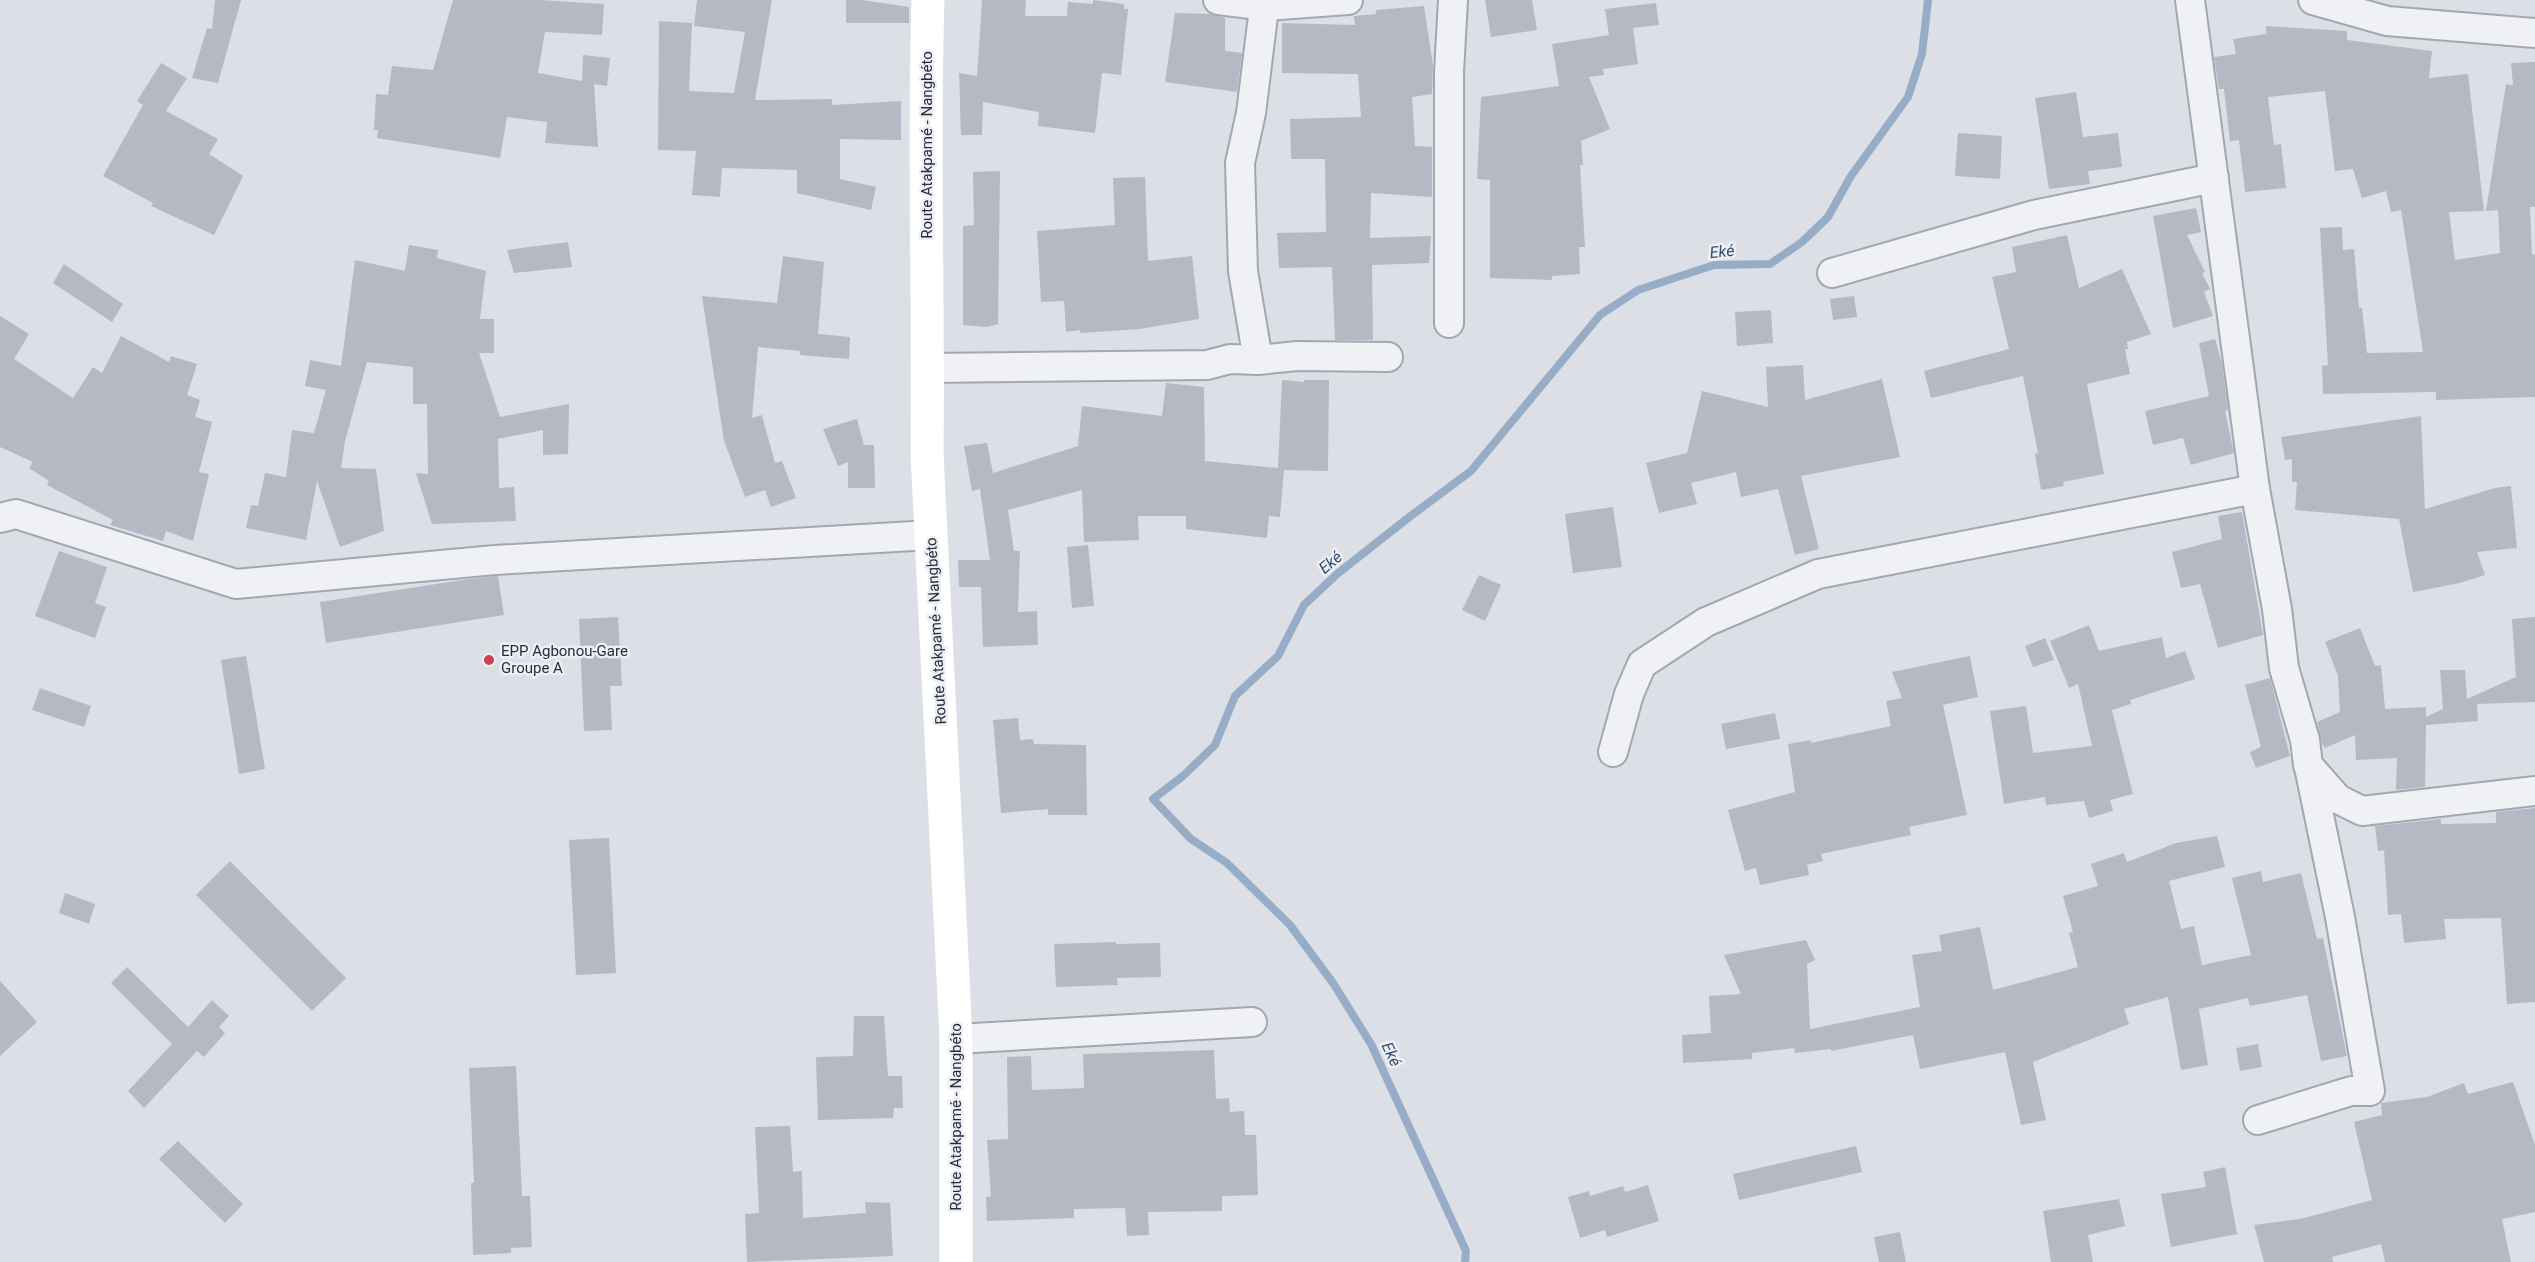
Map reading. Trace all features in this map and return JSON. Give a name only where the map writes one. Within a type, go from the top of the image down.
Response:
[{"type":"main road","name":"Route Atakpamé - Nangbéto","points":[[928,0],[925,88],[927,453],[956,1039],[956,1262]]},
{"type":"street","points":[[1218,0],[1267,6],[1348,0]]},
{"type":"street","points":[[1449,323],[1449,72],[1453,0]]},
{"type":"street","points":[[2190,0],[2255,489],[2277,609],[2284,668],[2305,740],[2308,765],[2342,927],[2370,1091],[2350,1091],[2258,1120]]},
{"type":"street","points":[[2313,0],[2387,21],[2535,33]]},
{"type":"street","points":[[1258,360],[1243,271],[1240,163],[1251,113],[1263,16],[1267,6]]},
{"type":"street","points":[[1832,273],[2034,215],[2214,178]]},
{"type":"street","points":[[928,368],[1207,365],[1230,359],[1258,360],[1297,356],[1388,357]]},
{"type":"street","points":[[1613,752],[1629,694],[1642,664],[1706,622],[1818,574],[2255,489]]},
{"type":"street","points":[[0,518],[16,514],[236,584],[495,560],[931,535]]},
{"type":"street","points":[[2308,765],[2338,799],[2362,811],[2535,791]]},
{"type":"street","points":[[956,1039],[1252,1022]]},
{"type":"building","points":[[215,0],[241,0],[218,83],[192,78],[207,28],[212,29]]},
{"type":"building","points":[[453,0],[540,0],[604,4],[602,35],[545,32],[538,73],[582,81],[583,55],[610,58],[607,86],[594,84],[598,147],[545,143],[547,122],[507,117],[500,158],[377,138],[378,130],[374,130],[376,94],[388,95],[392,66],[433,70]]},
{"type":"building","points":[[697,0],[772,0],[755,100],[832,99],[832,105],[901,101],[901,140],[840,139],[840,179],[876,187],[871,210],[797,193],[797,170],[722,168],[720,197],[692,195],[696,151],[658,150],[659,21],[692,23],[689,91],[734,93],[745,32],[694,26]]},
{"type":"building","points":[[846,0],[909,7],[909,23],[846,23]]},
{"type":"building","points":[[982,0],[1026,0],[1025,16],[1067,16],[1068,2],[1093,4],[1093,0],[1124,4],[1124,9],[1128,9],[1121,75],[1102,73],[1095,133],[1038,126],[1039,112],[983,102],[982,135],[961,135],[959,73],[977,76]]},
{"type":"building","points":[[1485,0],[1532,0],[1537,30],[1491,37]]},
{"type":"building","points":[[1656,3],[1659,25],[1633,28],[1638,64],[1603,69],[1604,75],[1589,77],[1610,129],[1581,141],[1583,165],[1580,165],[1585,247],[1579,247],[1580,274],[1552,276],[1552,280],[1490,278],[1490,180],[1477,179],[1481,97],[1559,86],[1552,44],[1609,35],[1605,9]]},
{"type":"building","points":[[1424,6],[1433,66],[1432,94],[1412,97],[1415,146],[1432,147],[1432,197],[1371,193],[1370,238],[1431,236],[1429,263],[1372,265],[1373,340],[1335,340],[1332,267],[1279,268],[1277,233],[1326,232],[1325,159],[1291,159],[1290,119],[1361,117],[1358,74],[1282,73],[1282,23],[1355,25],[1354,16],[1376,14],[1376,10]]},
{"type":"building","points":[[1175,13],[1210,14],[1225,18],[1225,51],[1242,53],[1237,92],[1165,82]]},
{"type":"building","points":[[2266,26],[2347,31],[2347,40],[2432,51],[2429,78],[2468,74],[2484,211],[2449,212],[2455,260],[2500,253],[2498,210],[2486,211],[2506,84],[2513,85],[2511,63],[2535,62],[2535,207],[2530,207],[2532,255],[2535,254],[2535,397],[2436,400],[2436,392],[2323,394],[2322,366],[2328,365],[2320,228],[2342,227],[2343,250],[2354,249],[2359,308],[2362,308],[2367,353],[2423,352],[2401,210],[2391,212],[2386,191],[2362,198],[2353,169],[2335,171],[2325,91],[2268,97],[2274,145],[2281,144],[2286,188],[2245,192],[2239,140],[2230,141],[2224,89],[2219,89],[2214,57],[2236,54],[2233,39],[2266,34]]},
{"type":"building","points":[[161,63],[187,78],[166,111],[218,139],[209,154],[243,176],[214,235],[151,206],[153,203],[103,176],[143,105],[137,101]]},
{"type":"building","points":[[2076,92],[2083,137],[2118,133],[2122,167],[2088,171],[2090,184],[2049,189],[2035,98]]},
{"type":"building","points":[[1958,133],[2002,136],[2000,179],[1955,176]]},
{"type":"building","points":[[1000,171],[998,324],[987,327],[963,325],[963,226],[974,225],[973,172]]},
{"type":"building","points":[[1145,177],[1148,261],[1192,256],[1199,319],[1140,329],[1066,332],[1064,301],[1041,302],[1037,231],[1115,225],[1113,178]]},
{"type":"building","points":[[2196,208],[2201,232],[2187,235],[2205,272],[2202,273],[2210,289],[2204,292],[2213,316],[2173,328],[2153,216]]},
{"type":"building","points":[[2067,235],[2079,288],[2122,269],[2151,334],[2127,342],[2128,349],[2125,349],[2130,374],[2087,384],[2104,474],[2063,482],[2064,486],[2041,490],[2035,454],[2038,453],[2023,376],[1931,398],[1924,371],[2009,349],[1992,277],[2016,272],[2012,247]]},
{"type":"building","points":[[568,242],[572,267],[514,273],[507,250]]},
{"type":"building","points":[[409,245],[438,250],[437,258],[486,271],[480,319],[494,319],[494,353],[479,353],[500,417],[569,404],[568,454],[543,455],[543,430],[498,439],[499,488],[514,487],[516,521],[432,524],[416,473],[428,474],[427,404],[413,404],[413,367],[367,362],[345,441],[341,468],[376,469],[384,531],[340,547],[317,481],[306,540],[246,528],[251,505],[258,506],[265,473],[286,477],[292,430],[314,433],[326,390],[305,386],[310,360],[341,366],[355,260],[405,271]]},
{"type":"building","points":[[783,256],[824,262],[818,334],[850,337],[849,359],[800,355],[800,351],[758,347],[752,418],[762,415],[775,463],[782,461],[796,498],[771,507],[765,490],[745,497],[724,441],[702,296],[777,303]]},
{"type":"building","points":[[64,264],[123,304],[112,322],[53,283]]},
{"type":"building","points":[[1854,296],[1857,317],[1833,320],[1830,299]]},
{"type":"building","points":[[1771,310],[1773,343],[1737,346],[1735,312]]},
{"type":"building","points":[[0,316],[29,334],[14,359],[73,398],[93,367],[102,373],[121,336],[169,362],[171,356],[197,364],[187,395],[200,400],[195,417],[212,422],[199,472],[209,474],[193,541],[166,531],[163,541],[110,525],[113,520],[47,485],[49,481],[29,468],[33,462],[0,447]]},
{"type":"building","points":[[2215,339],[2222,364],[2228,410],[2225,411],[2234,453],[2191,465],[2183,438],[2153,445],[2145,411],[2209,396],[2199,343]]},
{"type":"building","points":[[1803,365],[1805,400],[1882,379],[1900,457],[1801,476],[1819,549],[1795,555],[1778,489],[1741,497],[1736,472],[1691,483],[1697,504],[1659,513],[1646,463],[1687,453],[1702,391],[1768,407],[1766,367]]},
{"type":"building","points":[[1282,380],[1304,382],[1304,380],[1329,380],[1328,471],[1284,470],[1280,517],[1269,516],[1267,538],[1186,529],[1186,516],[1138,516],[1139,540],[1084,542],[1082,490],[1008,510],[1014,551],[1020,551],[1018,612],[1037,611],[1038,645],[983,647],[981,587],[959,587],[958,560],[990,560],[980,489],[972,491],[964,446],[987,443],[993,473],[1078,446],[1082,406],[1162,416],[1166,383],[1204,387],[1205,461],[1278,468]]},
{"type":"building","points":[[2421,416],[2425,509],[2495,488],[2511,486],[2517,548],[2477,552],[2485,575],[2460,583],[2413,592],[2399,519],[2295,510],[2297,482],[2292,482],[2292,459],[2285,460],[2281,437]]},
{"type":"building","points":[[857,419],[864,445],[874,445],[875,488],[848,488],[848,462],[838,466],[823,429]]},
{"type":"building","points":[[1613,507],[1622,567],[1573,573],[1565,514]]},
{"type":"building","points":[[2242,512],[2263,635],[2218,648],[2200,584],[2181,588],[2172,552],[2222,539],[2218,516]]},
{"type":"building","points":[[1088,545],[1094,606],[1072,608],[1067,547]]},
{"type":"building","points":[[59,551],[107,567],[95,603],[106,607],[95,638],[35,616]]},
{"type":"building","points":[[1479,575],[1501,585],[1485,621],[1462,610]]},
{"type":"building","points":[[498,576],[504,615],[326,643],[320,602]]},
{"type":"building","points":[[618,617],[622,686],[610,686],[612,730],[584,731],[579,619]]},
{"type":"building","points":[[2535,617],[2535,702],[2477,704],[2478,721],[2426,725],[2425,787],[2396,790],[2397,758],[2356,760],[2355,735],[2325,748],[2322,744],[2317,722],[2340,712],[2338,676],[2325,642],[2360,628],[2375,666],[2381,665],[2385,709],[2426,707],[2426,717],[2443,709],[2440,670],[2465,670],[2467,699],[2516,677],[2512,619]]},
{"type":"building","points":[[2089,625],[2099,651],[2162,637],[2166,658],[2185,651],[2195,679],[2130,700],[2131,704],[2112,710],[2133,794],[2110,800],[2113,811],[2089,818],[2084,801],[2046,805],[2045,797],[2004,804],[1990,711],[2026,706],[2033,753],[2092,746],[2078,684],[2069,688],[2050,641]]},
{"type":"building","points":[[2045,638],[2054,660],[2033,667],[2025,646]]},
{"type":"building","points":[[246,656],[265,769],[239,774],[221,660]]},
{"type":"building","points":[[1970,656],[1978,697],[1943,705],[1967,815],[1909,827],[1911,835],[1821,854],[1823,861],[1807,865],[1809,875],[1760,885],[1756,868],[1745,871],[1728,810],[1795,792],[1788,744],[1811,740],[1811,743],[1891,726],[1886,701],[1902,698],[1892,672]]},
{"type":"building","points":[[2270,678],[2290,756],[2256,768],[2250,752],[2261,747],[2245,685]]},
{"type":"building","points":[[40,688],[91,706],[84,727],[32,710]]},
{"type":"building","points":[[1775,713],[1780,739],[1726,749],[1721,724]]},
{"type":"building","points":[[1018,718],[1020,740],[1033,739],[1034,744],[1086,745],[1087,815],[1048,815],[1048,809],[1001,813],[993,720]]},
{"type":"building","points":[[2535,808],[2535,1002],[2507,1004],[2501,918],[2444,919],[2446,939],[2404,943],[2401,914],[2388,915],[2384,850],[2378,851],[2375,826],[2441,819],[2441,824],[2496,823],[2496,812]]},
{"type":"building","points":[[2217,836],[2225,867],[2169,881],[2181,929],[2194,926],[2202,965],[2251,955],[2232,878],[2261,871],[2263,882],[2301,873],[2317,939],[2323,938],[2347,1056],[2321,1061],[2307,995],[2250,1006],[2248,998],[2199,1009],[2208,1065],[2181,1070],[2168,997],[2124,1009],[2129,1024],[2033,1062],[2046,1120],[2021,1125],[2005,1052],[1920,1069],[1913,1035],[1831,1051],[1831,1049],[1795,1053],[1794,1048],[1752,1053],[1752,1059],[1683,1063],[1682,1035],[1711,1033],[1709,996],[1741,994],[1724,955],[1806,940],[1815,960],[1807,964],[1810,1029],[1920,1007],[1912,955],[1942,951],[1939,935],[1980,927],[1993,990],[2078,967],[2069,933],[2073,932],[2063,896],[2098,886],[2091,864],[2124,853],[2127,862],[2176,843]]},
{"type":"building","points":[[609,838],[616,973],[576,975],[569,840]]},
{"type":"building","points":[[230,861],[346,978],[312,1011],[196,895]]},
{"type":"building","points":[[65,893],[95,904],[89,924],[59,913]]},
{"type":"building","points":[[1116,942],[1116,944],[1160,943],[1161,977],[1117,978],[1118,985],[1056,987],[1054,944]]},
{"type":"building","points":[[127,967],[188,1027],[212,1000],[229,1016],[219,1027],[225,1033],[204,1057],[197,1051],[144,1108],[128,1091],[172,1044],[111,983]]},
{"type":"building","points":[[0,981],[37,1022],[0,1056]]},
{"type":"building","points":[[854,1016],[884,1016],[888,1076],[902,1076],[903,1108],[894,1108],[893,1118],[818,1120],[816,1057],[853,1056]]},
{"type":"building","points":[[2258,1044],[2262,1067],[2240,1071],[2236,1048]]},
{"type":"building","points":[[1214,1050],[1216,1099],[1229,1098],[1230,1112],[1244,1111],[1245,1135],[1256,1135],[1258,1195],[1222,1196],[1222,1211],[1148,1212],[1149,1235],[1127,1236],[1125,1208],[1074,1209],[1074,1218],[987,1221],[986,1197],[991,1196],[987,1140],[1008,1139],[1007,1057],[1031,1056],[1032,1090],[1084,1088],[1083,1054]]},
{"type":"building","points":[[516,1066],[522,1196],[530,1196],[532,1247],[511,1248],[511,1253],[473,1255],[471,1183],[474,1183],[469,1068]]},
{"type":"building","points":[[2513,1082],[2535,1145],[2535,1212],[2502,1219],[2511,1262],[2385,1262],[2381,1244],[2332,1257],[2333,1262],[2264,1262],[2254,1225],[2300,1219],[2372,1200],[2354,1122],[2382,1115],[2381,1103],[2427,1097],[2464,1083],[2468,1094]]},
{"type":"building","points":[[790,1126],[793,1172],[802,1171],[803,1218],[866,1213],[865,1202],[890,1203],[893,1256],[747,1262],[745,1214],[759,1213],[755,1127]]},
{"type":"building","points":[[178,1141],[243,1204],[225,1223],[159,1159]]},
{"type":"building","points":[[1856,1146],[1862,1172],[1739,1200],[1733,1174]]},
{"type":"building","points":[[2225,1167],[2237,1234],[2171,1247],[2161,1194],[2206,1187],[2203,1172]]},
{"type":"building","points":[[1648,1185],[1659,1221],[1607,1237],[1605,1230],[1580,1238],[1568,1197],[1589,1191],[1590,1196],[1623,1186],[1625,1192]]},
{"type":"building","points":[[2119,1199],[2125,1226],[2088,1235],[2093,1262],[2051,1262],[2043,1211]]},
{"type":"building","points":[[1900,1232],[1906,1262],[1879,1262],[1874,1237]]},
{"type":"waterway","name":"Eké","points":[[1465,1262],[1466,1251],[1371,1044],[1333,983],[1290,925],[1227,863],[1191,839],[1153,799],[1183,776],[1215,745],[1235,696],[1278,656],[1304,605],[1337,574],[1471,471],[1600,315],[1638,290],[1714,265],[1770,264],[1802,242],[1828,217],[1851,176],[1908,97],[1922,54],[1928,0]]},
{"type":"place","name":"EPP Agbonou-Gare Groupe A","points":[[489,660]]}]
